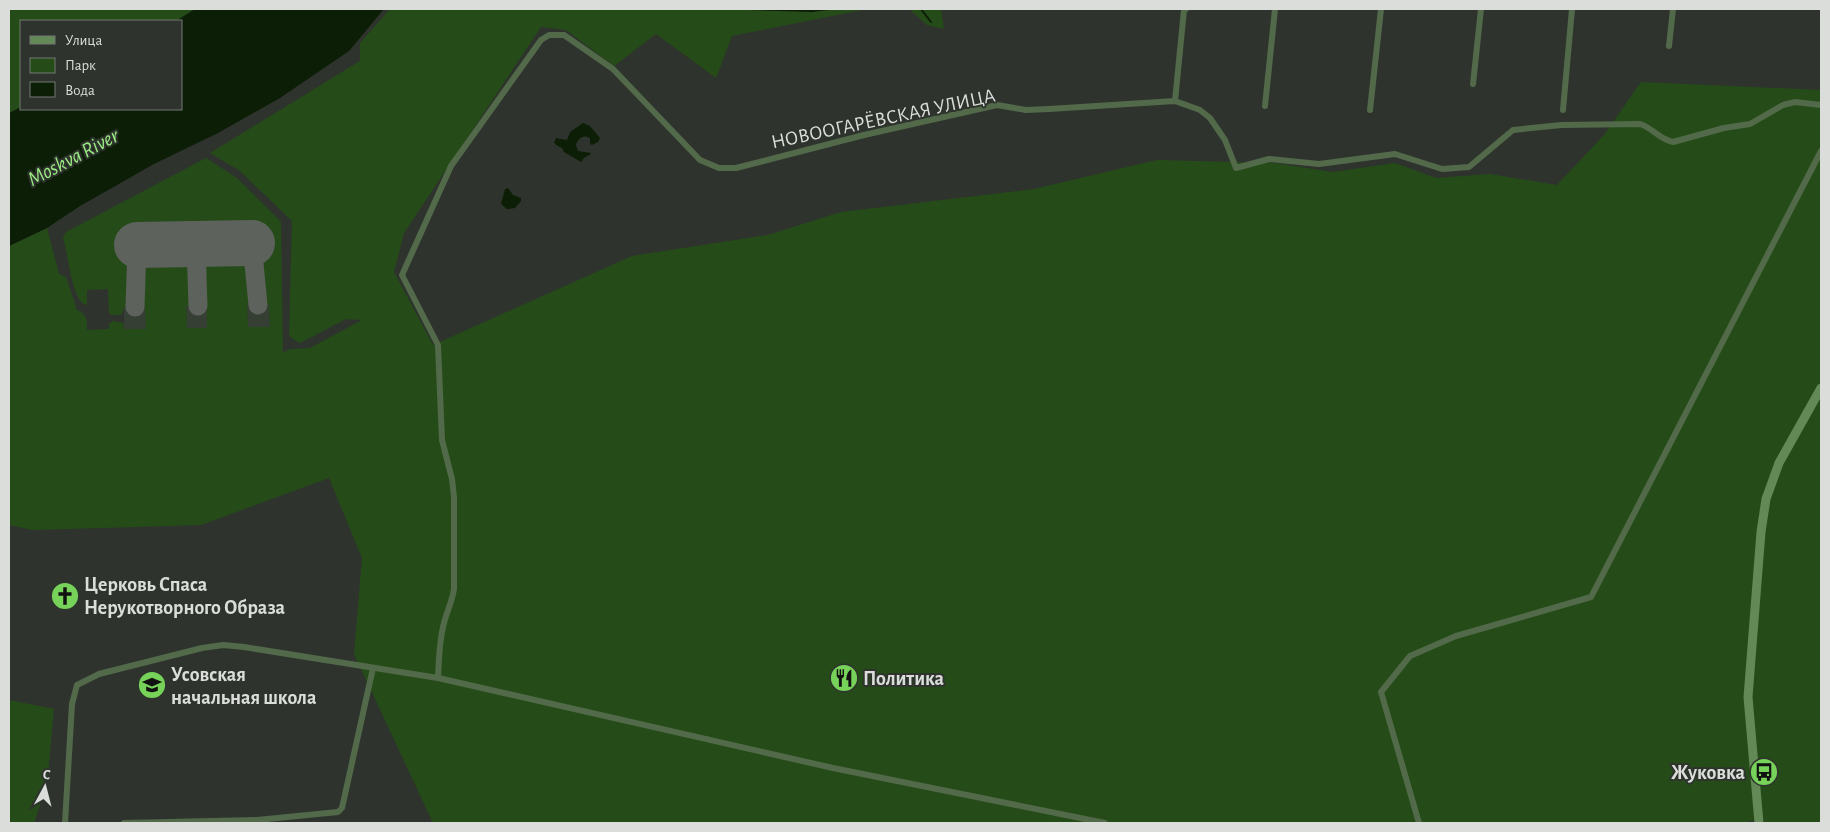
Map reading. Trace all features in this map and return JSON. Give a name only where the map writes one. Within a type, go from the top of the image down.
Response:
[{"type":"main road","points":[[1760,822],[1748,697],[1761,532],[1766,499],[1779,463],[1821,388]]},
{"type":"street","points":[[1175,101],[1184,10],[1186,9]]},
{"type":"street","points":[[1265,106],[1275,9]]},
{"type":"street","points":[[1370,110],[1381,9]]},
{"type":"street","points":[[1472,84],[1481,9]]},
{"type":"street","points":[[1563,110],[1572,9]]},
{"type":"street","points":[[1669,46],[1673,9]]},
{"type":"street","name":"НОВООГАРЁВСКАЯ УЛИЦА","points":[[438,678],[441,636],[452,602],[454,589],[454,497],[452,479],[442,440],[438,345],[402,275],[450,166],[542,40],[549,35],[564,35],[614,69],[700,160],[719,168],[736,168],[864,135],[997,105],[1026,110],[1175,101],[1200,110],[1210,118],[1225,140],[1236,168],[1269,158],[1319,164],[1396,154],[1442,170],[1470,167],[1513,130],[1561,125],[1640,124],[1647,126],[1666,141],[1673,142],[1724,128],[1750,124],[1783,105],[1795,102],[1821,105]]},
{"type":"street","points":[[1419,823],[1381,692],[1410,656],[1456,636],[1591,597],[1821,151]]},
{"type":"street","points":[[65,823],[72,704],[76,685],[99,674],[202,648],[223,645],[438,678],[833,768],[1104,823]]},
{"type":"street","points":[[124,823],[257,822],[338,812],[342,808],[373,668]]},
{"type":"shaded area","points":[[247,305],[269,305],[270,327],[248,327]]},
{"type":"shaded area","points":[[186,306],[207,306],[208,328],[187,328]]},
{"type":"shaded area","points":[[124,307],[145,307],[146,329],[124,329]]},
{"type":"green space","points":[[9,9],[195,9],[178,20],[20,20],[20,108],[9,113]]},
{"type":"green space","points":[[390,9],[867,9],[732,36],[716,78],[656,34],[614,66],[566,30],[541,27],[404,233],[394,272],[433,345],[632,256],[768,235],[841,212],[1034,189],[1157,160],[1274,163],[1333,172],[1395,163],[1436,178],[1490,174],[1557,185],[1604,135],[1641,82],[1821,90],[1821,823],[1765,823],[1764,820],[1749,821],[1749,823],[433,823],[354,654],[362,558],[329,478],[201,525],[33,530],[9,525],[9,246],[47,228],[59,274],[66,277],[77,310],[83,313],[86,318],[87,330],[109,329],[109,324],[113,321],[123,323],[124,329],[146,329],[145,307],[140,301],[142,269],[152,261],[182,261],[192,268],[192,300],[189,306],[186,306],[187,328],[207,328],[207,306],[201,300],[202,266],[209,260],[240,260],[250,268],[253,298],[250,305],[247,305],[248,327],[270,327],[269,305],[266,305],[262,298],[257,227],[133,228],[130,301],[121,315],[111,315],[109,312],[108,289],[87,290],[87,305],[77,295],[63,238],[66,232],[206,158],[237,178],[281,222],[283,353],[290,349],[310,348],[362,320],[346,319],[300,343],[289,335],[292,221],[240,171],[210,153],[360,61],[360,43]]},
{"type":"green space","points":[[909,9],[941,9],[944,29],[927,25]]},
{"type":"green space","points":[[9,700],[54,709],[47,785],[34,823],[9,823]]},
{"type":"water","name":"Moskva River","points":[[195,9],[384,9],[349,51],[280,98],[218,133],[154,164],[80,206],[47,228],[9,246],[9,113],[20,108],[20,110],[182,110],[182,20],[178,20]]},
{"type":"water","points":[[583,123],[590,126],[600,138],[598,142],[592,145],[590,144],[590,138],[581,137],[578,140],[576,145],[578,151],[591,153],[581,162],[564,152],[562,148],[554,143],[556,138],[567,140],[570,132]]},
{"type":"water","points":[[508,188],[513,195],[521,198],[521,201],[515,208],[507,209],[501,204],[505,189]]},
{"type":"waterway","points":[[746,9],[812,11],[829,9]]},
{"type":"waterway","points":[[921,9],[931,22]]},
{"type":"taxiway","points":[[252,243],[258,305]]},
{"type":"taxiway","points":[[196,244],[198,306]]},
{"type":"taxiway","points":[[135,307],[137,245]]},
{"type":"runway","points":[[137,245],[252,243]]},
{"type":"place","name":"Церковь Спаса Нерукотворного Образа","points":[[65,596]]},
{"type":"place","name":"Политика","points":[[844,678]]},
{"type":"place","name":"Усовская начальная школа","points":[[152,685]]},
{"type":"place","name":"Жуковка","points":[[1764,772]]}]
